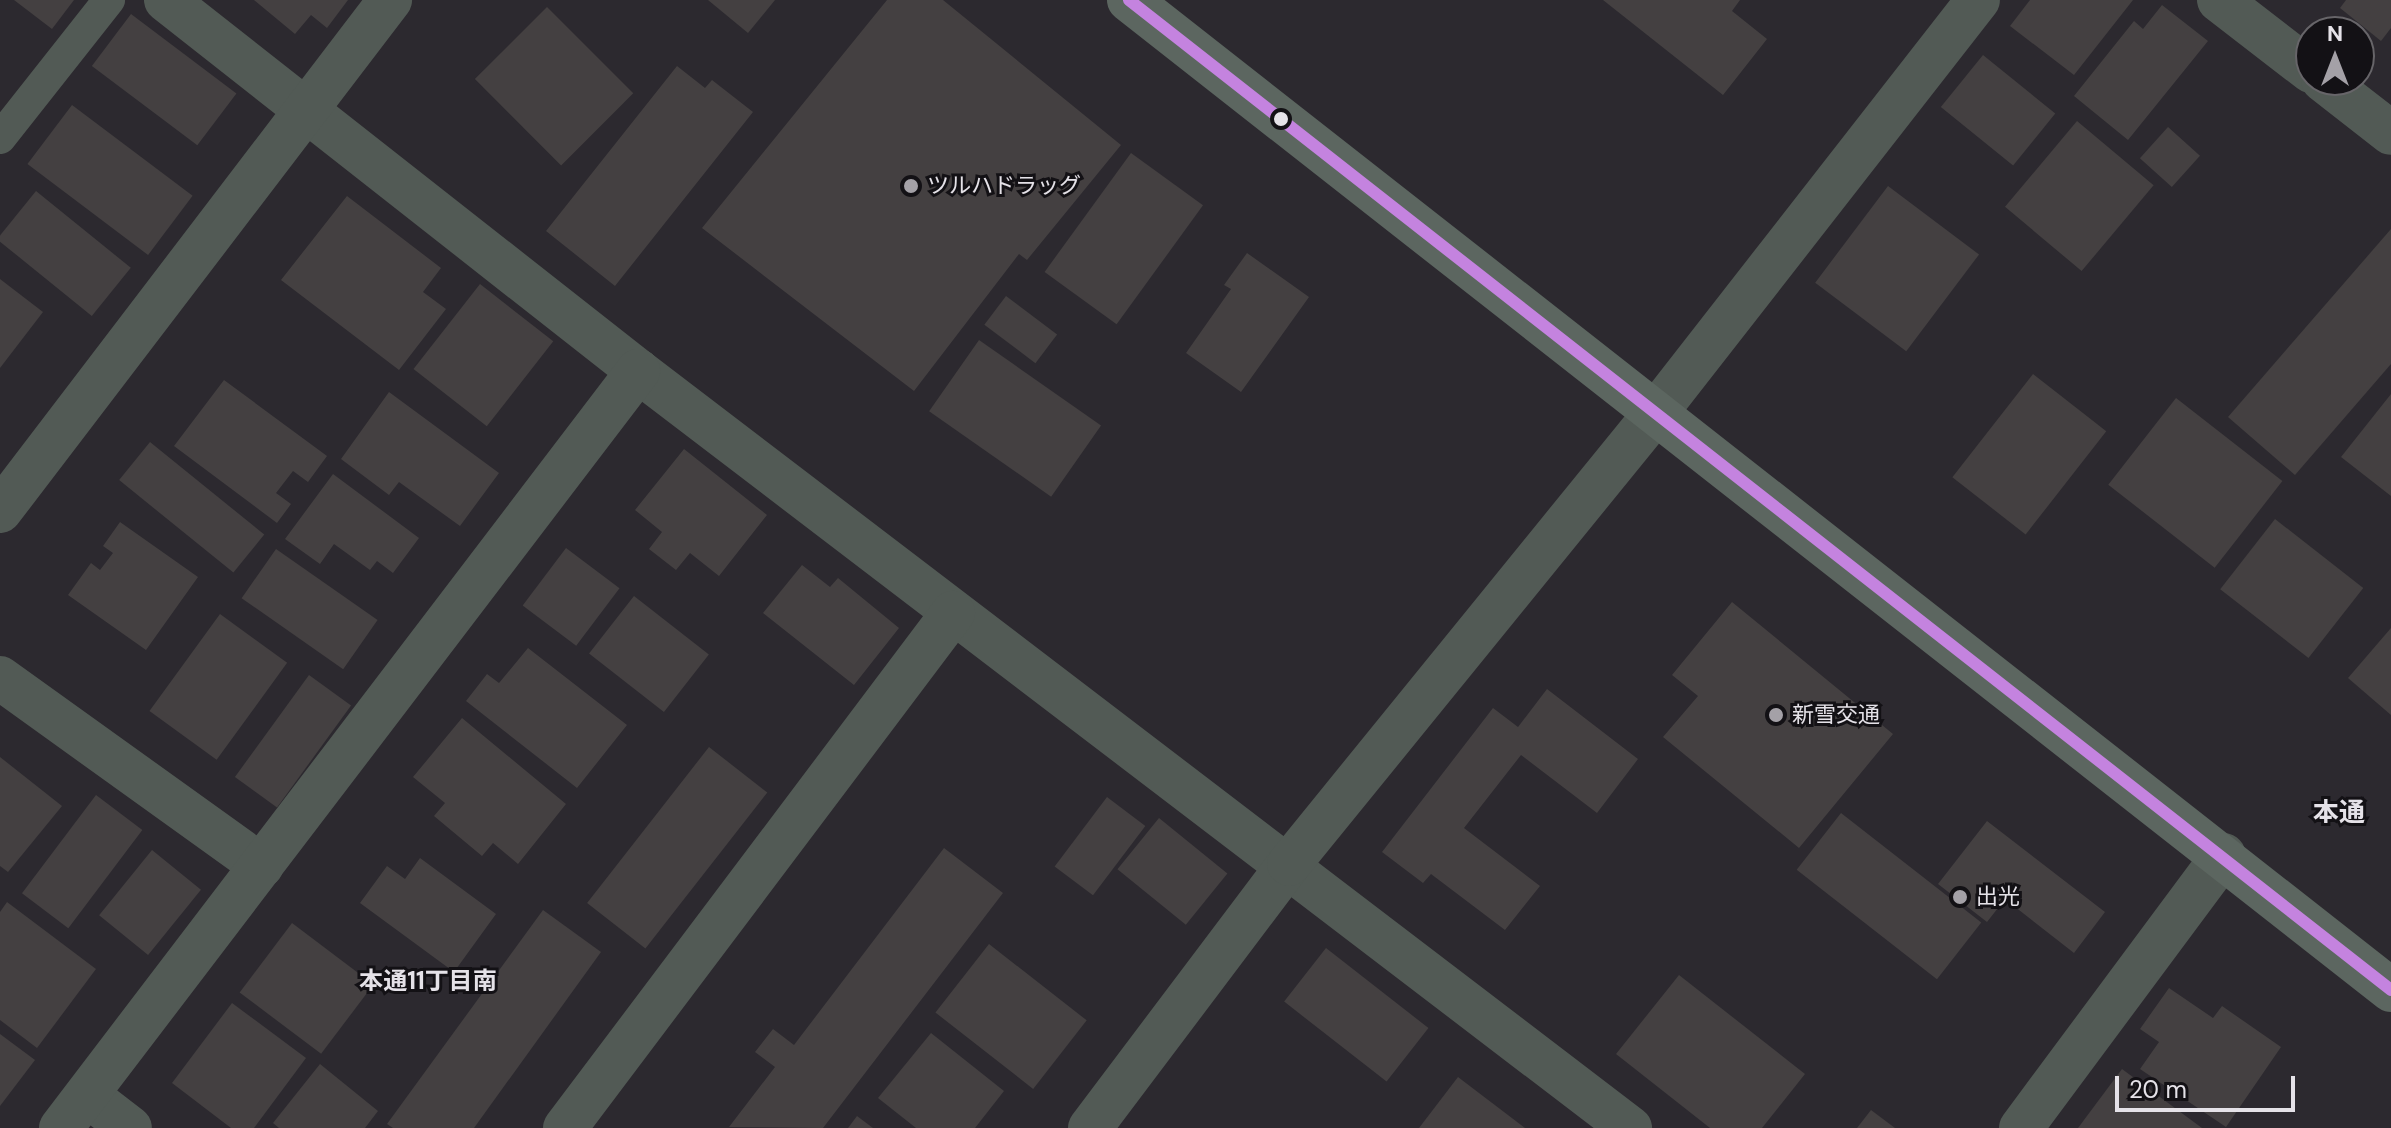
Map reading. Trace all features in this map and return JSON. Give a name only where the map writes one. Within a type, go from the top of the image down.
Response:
[{"type":"highway","points":[[1129,0],[1658,410],[2391,990]]},
{"type":"street","points":[[166,0],[308,107],[638,371],[953,613],[1289,864],[1622,1126]]},
{"type":"street","points":[[0,511],[390,0]]},
{"type":"street","points":[[1090,1128],[1289,864],[1658,410],[1978,0]]},
{"type":"street","points":[[2219,0],[2295,59]]},
{"type":"street","points":[[2344,96],[2391,133]]},
{"type":"street","points":[[130,1128],[74,1111],[638,371]]},
{"type":"street","points":[[565,1128],[953,613]]},
{"type":"street","points":[[0,678],[262,866]]},
{"type":"street","points":[[2021,1128],[2224,855]]},
{"type":"lane","points":[[0,138],[109,0]]},
{"type":"building","points":[[14,0],[74,0],[52,29]]},
{"type":"building","points":[[254,0],[348,0],[327,28],[311,15],[295,34]]},
{"type":"building","points":[[708,0],[775,0],[748,33]]},
{"type":"building","name":"ツルハドラッグ","points":[[887,0],[943,0],[1121,145],[1027,260],[1019,254],[914,391],[702,228]]},
{"type":"building","points":[[1603,0],[1740,0],[1732,11],[1767,39],[1723,95]]},
{"type":"building","points":[[2030,0],[2133,0],[2074,75],[2010,26]]},
{"type":"building","points":[[2346,0],[2391,0],[2391,28],[2381,41],[2375,36],[2375,16],[2350,16],[2340,8]]},
{"type":"building","points":[[2162,5],[2208,41],[2128,140],[2074,96],[2134,21],[2143,29]]},
{"type":"building","points":[[547,7],[633,93],[561,165],[475,79]]},
{"type":"building","points":[[131,14],[236,93],[197,145],[92,66]]},
{"type":"building","points":[[1983,55],[2055,114],[2013,166],[1941,107]]},
{"type":"building","points":[[677,66],[705,88],[712,80],[753,112],[615,286],[546,231]]},
{"type":"building","points":[[72,105],[193,196],[148,255],[27,164]]},
{"type":"building","points":[[2077,121],[2154,185],[2082,271],[2005,207]]},
{"type":"building","points":[[2168,127],[2200,156],[2172,187],[2140,158]]},
{"type":"building","points":[[1131,153],[1203,205],[1117,324],[1045,272]]},
{"type":"building","points":[[1888,186],[1979,255],[1906,351],[1815,283]]},
{"type":"building","points":[[36,191],[131,268],[92,316],[0,242],[0,235]]},
{"type":"building","points":[[347,196],[441,268],[423,292],[446,309],[399,370],[281,280]]},
{"type":"building","points":[[2391,229],[2391,364],[2295,475],[2228,417]]},
{"type":"building","points":[[1247,253],[1309,297],[1241,392],[1186,353],[1231,289],[1224,285]]},
{"type":"building","points":[[0,279],[43,312],[0,368]]},
{"type":"building","points":[[480,284],[553,341],[487,426],[414,369]]},
{"type":"building","points":[[1006,296],[1057,335],[1035,363],[984,325]]},
{"type":"building","points":[[979,340],[1101,425],[1051,497],[929,411]]},
{"type":"building","points":[[2033,374],[2106,431],[2026,534],[1952,477]]},
{"type":"building","points":[[224,380],[327,456],[308,482],[293,471],[276,493],[291,504],[277,523],[174,446]]},
{"type":"building","points":[[389,392],[499,473],[460,526],[399,482],[389,495],[341,459]]},
{"type":"building","points":[[2391,394],[2391,496],[2341,457]]},
{"type":"building","points":[[2176,398],[2282,481],[2215,568],[2108,485]]},
{"type":"building","points":[[150,442],[264,535],[233,573],[119,480]]},
{"type":"building","points":[[684,449],[767,515],[719,576],[690,553],[676,570],[649,549],[662,532],[635,510]]},
{"type":"building","points":[[333,474],[419,538],[393,573],[377,561],[370,570],[334,544],[320,564],[285,539]]},
{"type":"building","points":[[2275,519],[2363,588],[2308,658],[2220,589]]},
{"type":"building","points":[[120,522],[198,577],[146,650],[68,595],[91,563],[100,570],[113,553],[103,546]]},
{"type":"building","points":[[566,548],[620,588],[576,646],[523,606]]},
{"type":"building","points":[[276,549],[378,620],[343,669],[242,598]]},
{"type":"building","points":[[802,565],[830,587],[838,578],[899,628],[854,685],[763,613]]},
{"type":"building","points":[[634,596],[709,654],[664,712],[589,654]]},
{"type":"building","name":"新雪交通","points":[[1732,602],[1893,734],[1799,848],[1663,737],[1698,696],[1672,675]]},
{"type":"building","points":[[220,614],[287,663],[217,760],[149,711]]},
{"type":"building","points":[[2391,628],[2391,715],[2348,678]]},
{"type":"building","points":[[528,648],[627,725],[577,788],[466,701],[487,674],[499,683]]},
{"type":"building","points":[[309,675],[351,706],[277,808],[235,777]]},
{"type":"building","points":[[1547,689],[1638,759],[1597,813],[1521,755],[1464,828],[1540,886],[1505,930],[1431,874],[1423,883],[1382,852],[1493,708],[1518,727]]},
{"type":"building","points":[[462,718],[566,804],[518,864],[493,843],[482,856],[434,816],[445,803],[413,777]]},
{"type":"building","points":[[709,747],[767,793],[645,949],[587,903]]},
{"type":"building","points":[[0,757],[62,806],[8,872],[0,866]]},
{"type":"building","points":[[96,795],[142,830],[68,928],[22,893]]},
{"type":"building","points":[[1107,797],[1145,826],[1093,895],[1055,866]]},
{"type":"building","points":[[1841,813],[1981,923],[1937,979],[1797,870]]},
{"type":"building","points":[[1159,818],[1227,873],[1186,925],[1117,869]]},
{"type":"building","points":[[1987,821],[2105,912],[2074,953],[2005,899],[1987,922],[1938,884]]},
{"type":"building","points":[[944,848],[1003,893],[823,1128],[729,1127],[775,1067],[755,1052],[773,1029],[794,1045]]},
{"type":"building","points":[[152,850],[201,890],[148,955],[99,915]]},
{"type":"building","points":[[420,858],[496,914],[454,972],[360,903],[387,866],[405,879]]},
{"type":"building","points":[[7,902],[96,969],[37,1048],[0,1020],[0,912]]},
{"type":"building","points":[[543,910],[601,952],[474,1128],[393,1128],[387,1124]]},
{"type":"building","points":[[292,923],[373,984],[321,1054],[240,992]]},
{"type":"building","points":[[989,944],[1087,1020],[1033,1089],[935,1013]]},
{"type":"building","points":[[1326,948],[1428,1028],[1387,1082],[1284,1002]]},
{"type":"building","points":[[1679,975],[1805,1074],[1762,1128],[1710,1128],[1616,1054]]},
{"type":"building","points":[[2169,988],[2213,1018],[2222,1006],[2281,1047],[2226,1127],[2140,1069],[2159,1042],[2140,1029]]},
{"type":"building","points":[[232,1003],[306,1058],[254,1128],[231,1128],[172,1083]]},
{"type":"building","points":[[931,1033],[1004,1091],[975,1128],[916,1128],[878,1098]]},
{"type":"building","points":[[0,1034],[35,1060],[0,1106]]},
{"type":"building","points":[[320,1064],[378,1111],[365,1128],[279,1128],[273,1123]]},
{"type":"building","points":[[2122,1069],[2202,1128],[2078,1128]]},
{"type":"building","points":[[1458,1077],[1525,1128],[1419,1128]]},
{"type":"building","points":[[1871,1110],[1895,1128],[1857,1128]]},
{"type":"building","points":[[857,1116],[873,1128],[848,1128]]},
{"type":"transit line","points":[[1129,0],[2391,990]]},
{"type":"place","name":"ツルハドラッグ","points":[[911,186]]},
{"type":"place","name":"新雪交通","points":[[1776,715]]},
{"type":"place","name":"出光","points":[[1960,897]]},
{"type":"district","name":"本通","points":[[2339,813]]},
{"type":"district","name":"本通11丁目南","points":[[428,981]]}]
